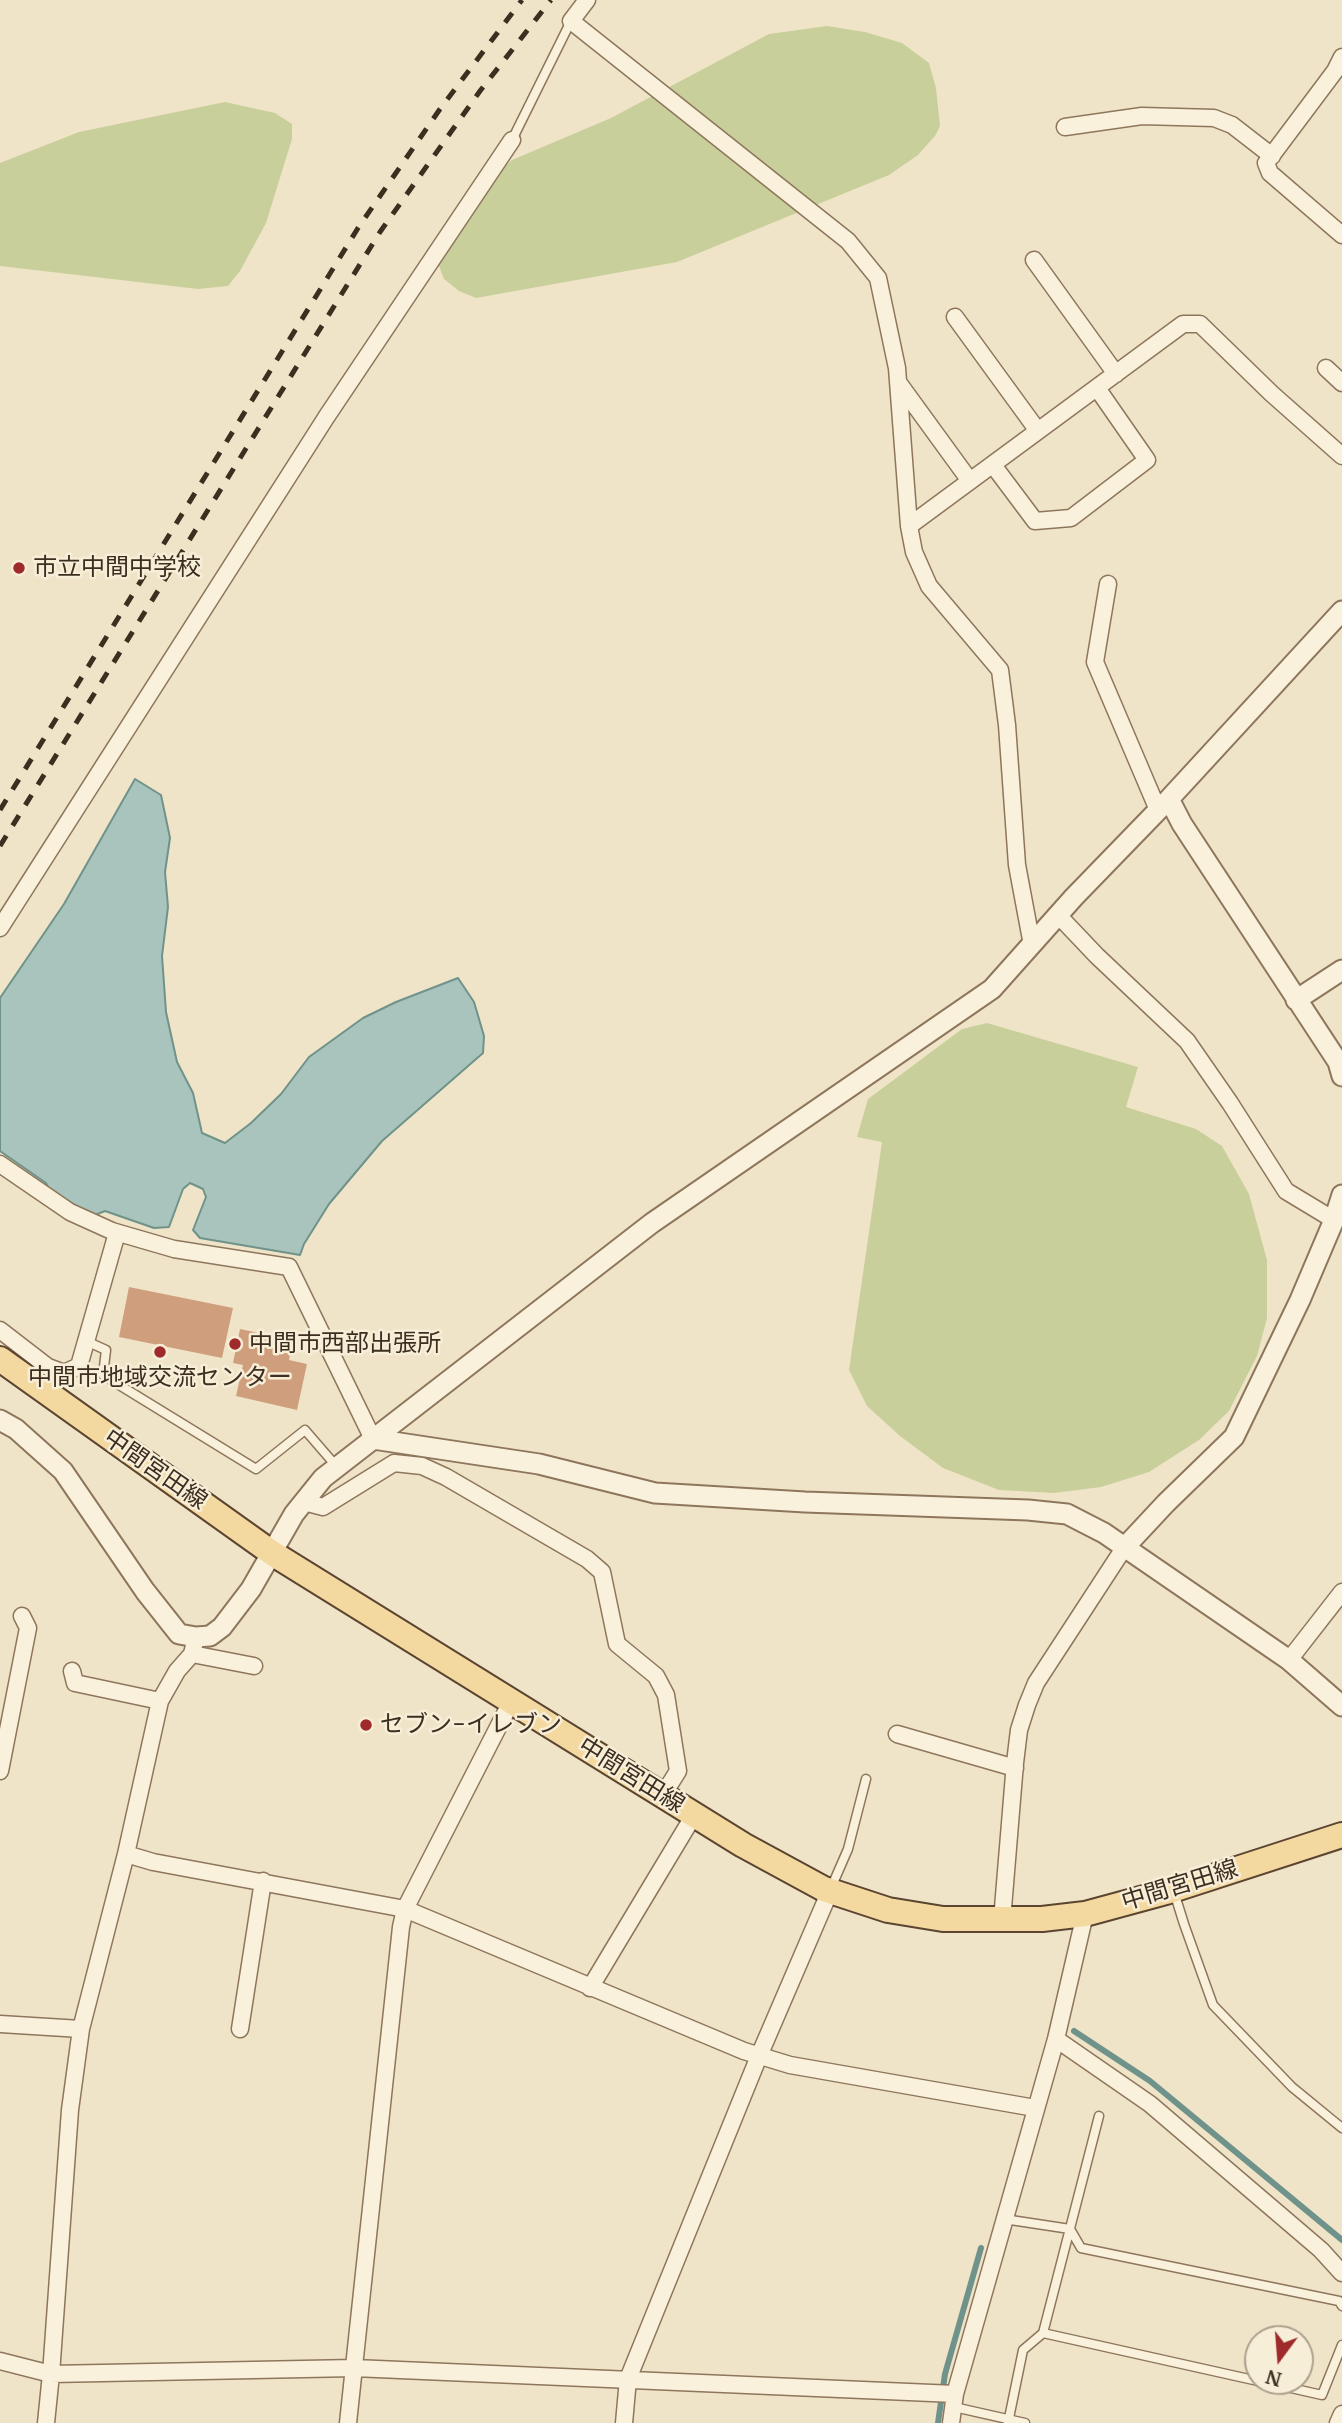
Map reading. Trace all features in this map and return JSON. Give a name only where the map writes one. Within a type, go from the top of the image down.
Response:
[{"type":"main road","name":"中間宮田線","points":[[0,1359],[272,1553],[743,1845],[830,1891],[888,1910],[943,1919],[1002,1920],[1085,1914],[1174,1889],[1342,1835]]},
{"type":"street","points":[[587,0],[571,21],[848,241],[878,278],[893,343],[909,526],[914,552],[929,586],[1000,670],[1007,726],[1017,865],[1032,945]]},
{"type":"street","points":[[1342,57],[1335,71],[1266,163],[1270,173],[1342,235]]},
{"type":"street","points":[[1065,127],[1142,116],[1214,118],[1232,125],[1272,156]]},
{"type":"street","points":[[0,928],[327,416],[512,140]]},
{"type":"street","points":[[1034,260],[1116,374]]},
{"type":"street","points":[[956,317],[1038,431]]},
{"type":"street","points":[[909,526],[1184,324],[1200,324],[1272,394],[1342,456]]},
{"type":"street","points":[[1326,368],[1342,383]]},
{"type":"street","points":[[898,382],[970,481]]},
{"type":"street","points":[[993,465],[1035,521],[1071,518],[1147,460],[1097,388]]},
{"type":"street","points":[[1108,584],[1095,662],[1163,805],[1182,824],[1338,1062],[1342,1076]]},
{"type":"street","points":[[46,2423],[70,2109],[81,2029],[126,1854],[160,1701],[194,1646],[222,1628],[251,1589],[294,1514],[323,1478],[652,1223],[992,989],[1342,611]]},
{"type":"street","points":[[1058,915],[1186,1041],[1230,1103],[1286,1191],[1334,1220]]},
{"type":"street","points":[[1296,1000],[1342,970]]},
{"type":"street","points":[[0,1164],[69,1212],[117,1233],[174,1249],[289,1267],[373,1439]]},
{"type":"street","points":[[1002,1920],[1020,1730],[1036,1683],[1124,1548],[1234,1437],[1254,1399],[1334,1220],[1342,1195]]},
{"type":"street","points":[[0,1330],[48,1367],[64,1373],[79,1366],[117,1233]]},
{"type":"street","points":[[0,1420],[16,1429],[62,1471],[179,1634],[194,1646],[254,1667]]},
{"type":"street","points":[[373,1439],[539,1464],[655,1493],[1067,1514],[1104,1534],[1289,1660],[1342,1706]]},
{"type":"street","points":[[303,1502],[323,1507],[394,1463],[422,1466],[470,1490],[587,1559],[602,1572],[617,1644],[656,1676],[666,1695],[678,1770],[663,1796]]},
{"type":"street","points":[[1289,1660],[1342,1592]]},
{"type":"street","points":[[0,1771],[28,1628],[22,1616]]},
{"type":"street","points":[[72,1671],[75,1683],[160,1701]]},
{"type":"street","points":[[348,2423],[405,1909],[511,1702]]},
{"type":"street","points":[[897,1734],[1015,1768]]},
{"type":"street","points":[[590,1988],[694,1815]]},
{"type":"street","points":[[126,1854],[153,1862],[405,1909],[441,1922],[590,1988],[790,2066],[1035,2108]]},
{"type":"street","points":[[240,2029],[263,1881]]},
{"type":"street","points":[[624,2423],[628,2379],[759,2056],[830,1891]]},
{"type":"street","points":[[0,2361],[51,2374],[355,2368],[628,2379],[953,2408],[1056,2039],[1085,1914]]},
{"type":"street","points":[[0,2024],[81,2029]]},
{"type":"street","points":[[1056,2039],[1150,2104],[1321,2250],[1342,2273]]},
{"type":"street","points":[[1338,2423],[1342,2414]]},
{"type":"lane","points":[[512,140],[571,21]]},
{"type":"lane","points":[[86,1341],[106,1350],[103,1375],[257,1469],[305,1430],[337,1467]]},
{"type":"lane","points":[[830,1891],[848,1849],[866,1779]]},
{"type":"lane","points":[[1174,1889],[1213,2005],[1292,2087],[1342,2128]]},
{"type":"lane","points":[[1009,2421],[1023,2350],[1043,2333],[1099,2116]]},
{"type":"lane","points":[[1004,2219],[1070,2229]]},
{"type":"lane","points":[[1070,2229],[1081,2248],[1339,2301],[1342,2306]]},
{"type":"lane","points":[[1043,2333],[1244,2378]]},
{"type":"lane","points":[[1314,2393],[1322,2395],[1342,2345]]},
{"type":"lane","points":[[953,2408],[1025,2423]]},
{"type":"green space","points":[[827,26],[865,32],[902,43],[929,63],[936,88],[940,126],[918,155],[889,175],[677,262],[476,298],[459,291],[444,279],[437,261],[471,197],[512,160],[611,118],[769,34]]},
{"type":"green space","points":[[225,102],[275,113],[292,124],[292,139],[266,223],[240,271],[228,286],[198,289],[0,266],[0,163],[79,132]]},
{"type":"green space","points":[[987,1023],[1138,1067],[1126,1107],[1196,1129],[1222,1146],[1249,1194],[1267,1260],[1267,1318],[1257,1356],[1229,1411],[1199,1440],[1149,1472],[1101,1487],[1054,1493],[999,1490],[943,1468],[900,1436],[867,1406],[849,1370],[882,1142],[857,1137],[868,1099],[962,1029]]},
{"type":"water","points":[[135,779],[161,795],[170,838],[165,872],[168,907],[162,956],[166,1012],[177,1062],[193,1093],[202,1133],[225,1143],[281,1094],[309,1057],[363,1018],[396,1002],[458,978],[474,1002],[484,1036],[483,1053],[382,1141],[329,1204],[300,1255],[200,1238],[193,1230],[206,1197],[203,1189],[190,1183],[183,1189],[169,1227],[154,1228],[105,1211],[95,1215],[73,1208],[51,1194],[46,1183],[0,1151],[0,998],[64,904]]},
{"type":"building","points":[[129,1287],[233,1308],[222,1358],[119,1337]]},
{"type":"building","points":[[240,1329],[293,1340],[289,1360],[307,1364],[297,1410],[236,1396],[243,1365],[233,1363]]},
{"type":"waterway","points":[[1074,2031],[1150,2081],[1342,2240]]},
{"type":"waterway","points":[[938,2423],[945,2374],[981,2248]]},
{"type":"railway","points":[[0,810],[358,228],[440,109],[522,0]]},
{"type":"railway","points":[[0,846],[380,232],[480,91],[551,0]]},
{"type":"place","name":"市立中間中学校","points":[[19,568]]},
{"type":"place","name":"中間市西部出張所","points":[[235,1344]]},
{"type":"place","name":"中間市地域交流センター","points":[[160,1352]]},
{"type":"place","name":"セブン-イレブン","points":[[366,1725]]}]
